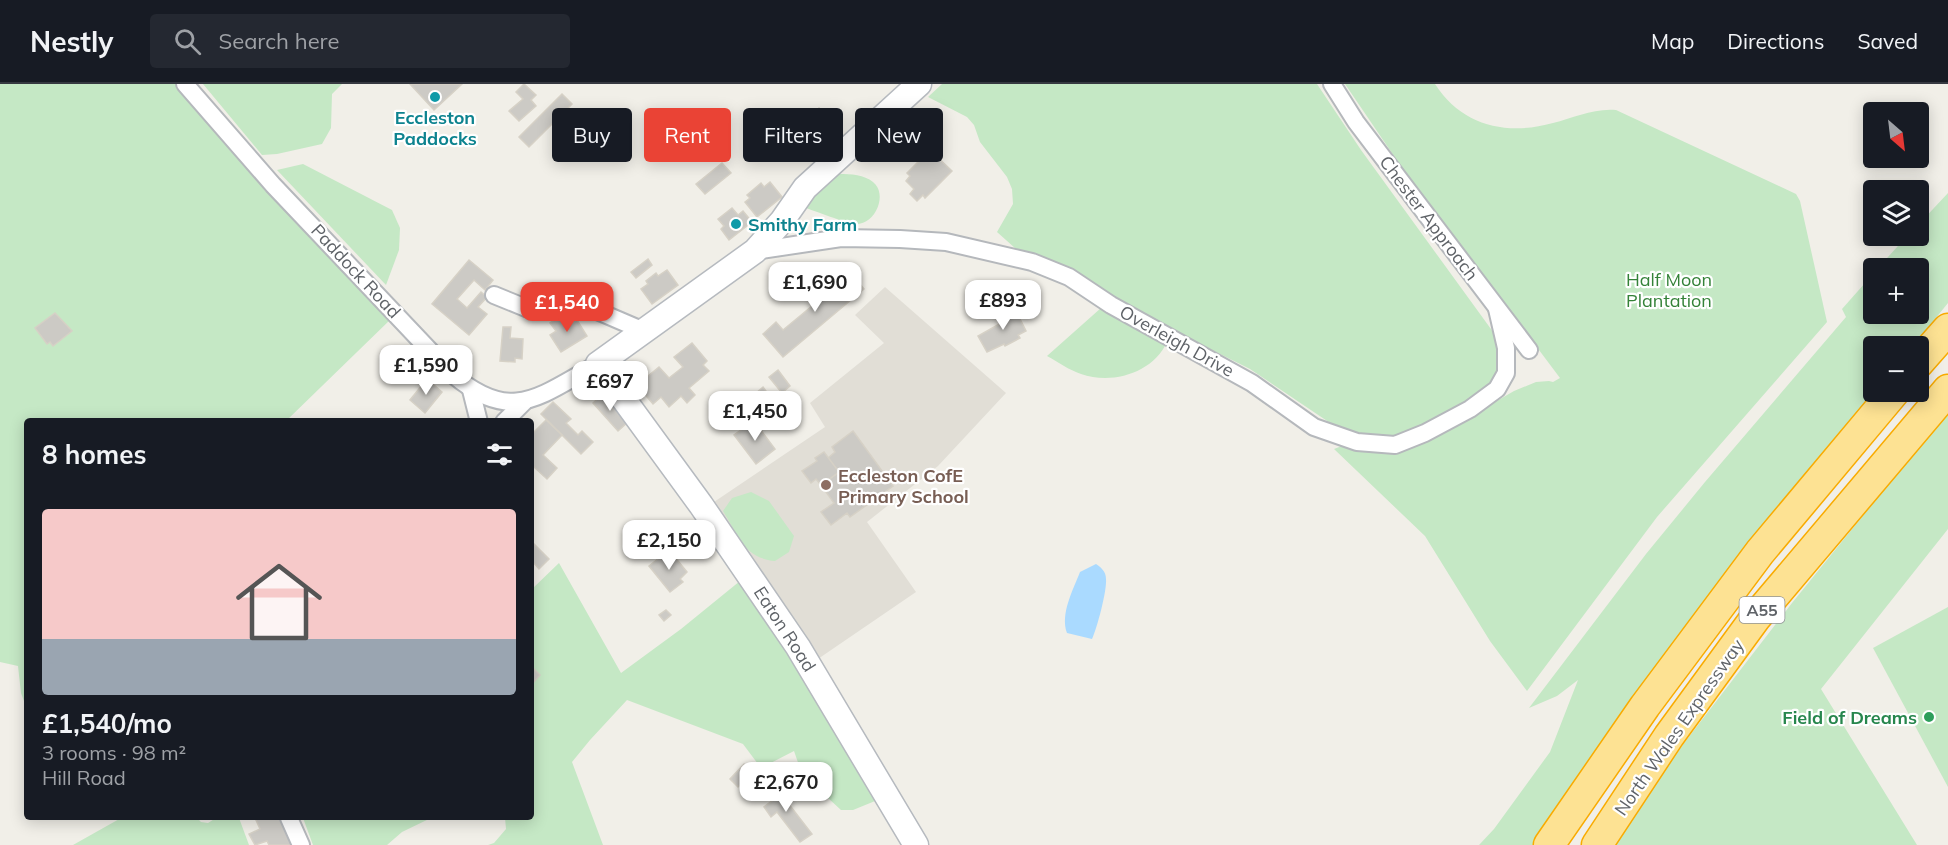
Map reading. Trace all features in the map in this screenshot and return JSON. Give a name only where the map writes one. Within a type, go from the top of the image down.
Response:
[{"type":"highway","points":[[1929,351],[1948,329]]},
{"type":"highway","name":"North Wales Expressway","points":[[1597,845],[1669,736],[1756,617],[1948,390]]},
{"type":"highway","name":"North Wales Expressway","points":[[1549,845],[1645,706],[1760,552],[1886,402]]},
{"type":"street","name":"Paddock Road","points":[[185,84],[273,184],[452,374],[471,390],[507,403],[524,402],[598,364]]},
{"type":"street","points":[[598,364],[755,251],[782,221],[805,189],[919,84]]},
{"type":"street","name":"Chester Approach","points":[[1332,84],[1356,122],[1529,351]]},
{"type":"street","name":"Overleigh Drive","points":[[755,251],[841,238],[900,238],[946,242],[1032,262],[1069,277],[1111,305],[1252,383],[1314,427],[1357,442],[1395,445],[1425,433],[1470,409],[1497,389],[1506,373],[1506,348],[1497,309]]},
{"type":"street","points":[[494,295],[526,308],[539,310],[576,306],[595,310],[644,331]]},
{"type":"street","name":"Eaton Road","points":[[598,364],[701,505],[798,648],[916,845]]},
{"type":"street","points":[[471,390],[478,418]]},
{"type":"street","points":[[508,418],[524,402]]},
{"type":"street","points":[[290,820],[301,845]]},
{"type":"shaded area","name":"Eccleston CofE Primary School","points":[[885,287],[1006,393],[938,466],[867,522],[916,592],[815,661],[711,504],[825,427],[810,403],[884,343],[855,315]]},
{"type":"green space","points":[[0,84],[175,84],[235,154],[392,318],[289,418],[24,418],[24,701],[18,666],[0,662]]},
{"type":"green space","points":[[203,84],[342,84],[332,94],[331,128],[322,144],[262,155]]},
{"type":"green space","points":[[942,84],[1317,84],[1361,150],[1512,358],[1514,365],[1446,419],[1398,436],[1378,437],[1345,433],[1250,369],[1024,256],[997,232],[1013,204],[1012,189],[1007,177],[980,142],[974,125],[967,117],[928,97]]},
{"type":"green space","name":"Half Moon Plantation","points":[[1345,84],[1435,84],[1458,110],[1487,124],[1503,127],[1536,127],[1592,112],[1616,110],[1796,194],[1800,201],[1827,322],[1657,517],[1527,691],[1490,641],[1425,536],[1334,449],[1347,444],[1445,431],[1514,391],[1536,382],[1553,382],[1560,378],[1398,162]]},
{"type":"green space","points":[[303,164],[392,210],[400,228],[399,250],[386,285],[277,170]]},
{"type":"green space","points":[[832,174],[864,177],[873,182],[877,187],[879,201],[878,208],[869,219],[856,224],[802,207]]},
{"type":"green space","points":[[1948,193],[1948,303],[1921,336],[1863,336],[1863,402],[1868,402],[1536,845],[1479,845],[1494,829],[1550,752],[1578,680],[1557,696],[1529,708],[1646,554],[1846,317],[1842,309],[1863,285],[1863,324],[1929,324],[1929,258],[1887,258],[1898,246],[1929,246],[1929,213]]},
{"type":"green space","points":[[1101,308],[1167,342],[1161,353],[1142,369],[1118,377],[1106,378],[1081,374],[1047,356]]},
{"type":"green space","points":[[1948,411],[1948,529],[1821,689],[1917,845],[1613,845],[1661,773],[1792,603]]},
{"type":"green space","points":[[751,492],[769,501],[794,536],[789,552],[775,561],[764,559],[749,550],[738,537],[723,511],[732,498]]},
{"type":"green space","points":[[559,563],[621,673],[681,629],[740,581],[816,694],[880,799],[853,810],[841,810],[802,774],[794,751],[761,768],[743,744],[627,700],[572,762],[603,845],[488,845],[494,843],[506,829],[505,820],[534,820],[534,587]]},
{"type":"green space","name":"Field of Dreams","points":[[1948,607],[1948,787],[1873,648]]},
{"type":"green space","points":[[117,820],[199,820],[208,823],[213,820],[240,820],[249,845],[73,845]]},
{"type":"green space","points":[[304,820],[427,820],[402,832],[387,845],[313,845]]},
{"type":"water","points":[[1096,564],[1104,572],[1106,585],[1092,639],[1067,633],[1065,618],[1068,602],[1080,572]]},
{"type":"building","name":"Eccleston Paddocks","points":[[410,84],[462,84],[434,110]]},
{"type":"building","points":[[524,84],[536,95],[531,100],[536,106],[519,121],[509,111],[523,99],[516,92]]},
{"type":"building","points":[[562,94],[572,104],[568,108],[552,108],[552,124],[529,147],[519,137]]},
{"type":"building","points":[[918,162],[943,162],[952,171],[925,198],[923,195],[917,201],[910,194],[914,189],[906,181],[910,176],[907,173]]},
{"type":"building","points":[[722,163],[731,173],[705,194],[696,184]]},
{"type":"building","points":[[770,182],[782,197],[757,217],[745,202],[750,198],[747,195],[761,183],[764,187]]},
{"type":"building","name":"Smithy Farm","points":[[732,208],[738,215],[743,211],[752,222],[729,240],[721,229],[724,226],[718,219]]},
{"type":"building","points":[[648,259],[652,265],[636,278],[631,272]]},
{"type":"building","points":[[469,260],[493,280],[485,290],[474,280],[457,299],[467,308],[481,292],[487,297],[478,307],[487,314],[469,335],[432,304]]},
{"type":"building","points":[[844,266],[864,289],[783,357],[763,334],[776,322],[783,330],[835,287],[829,279]]},
{"type":"building","points":[[667,270],[678,285],[652,304],[641,289],[648,284],[646,281],[656,273],[658,276]]},
{"type":"building","points":[[1008,306],[1014,317],[1018,315],[1026,331],[1018,335],[1020,338],[987,352],[978,336],[1003,322],[998,312]]},
{"type":"building","points":[[55,313],[72,331],[53,346],[50,342],[47,344],[35,328]]},
{"type":"building","points":[[563,314],[570,325],[577,320],[587,336],[561,352],[550,335],[556,331],[550,323]]},
{"type":"building","points":[[503,327],[511,327],[510,338],[523,339],[522,359],[515,358],[515,362],[500,361]]},
{"type":"building","points":[[692,343],[707,361],[703,365],[709,371],[689,388],[695,395],[687,403],[681,396],[669,407],[661,397],[653,404],[637,385],[659,367],[669,378],[683,367],[674,357]]},
{"type":"building","points":[[778,370],[790,386],[782,393],[769,377]]},
{"type":"building","points":[[427,379],[442,392],[425,413],[410,400]]},
{"type":"building","points":[[763,387],[771,398],[749,416],[741,406]]},
{"type":"building","points":[[603,394],[628,422],[618,431],[593,403]]},
{"type":"building","points":[[553,402],[571,419],[566,423],[578,435],[582,431],[593,442],[581,454],[541,414]]},
{"type":"building","points":[[546,420],[562,435],[543,455],[557,468],[547,479],[534,467],[534,432]]},
{"type":"building","points":[[754,421],[775,449],[756,464],[734,435]]},
{"type":"building","points":[[853,431],[893,486],[850,517],[847,513],[831,525],[821,512],[834,503],[821,485],[839,472],[828,458],[835,452],[832,447]]},
{"type":"building","points":[[824,452],[839,472],[821,485],[816,479],[811,483],[802,471],[817,461],[815,458]]},
{"type":"building","points":[[534,544],[549,559],[539,569],[534,563]]},
{"type":"building","points":[[669,550],[687,572],[680,579],[683,582],[670,592],[649,566]]},
{"type":"building","points":[[666,610],[671,615],[664,621],[659,615]]},
{"type":"building","points":[[534,669],[540,675],[534,682]]},
{"type":"building","points":[[744,764],[752,773],[738,787],[730,779]]},
{"type":"building","points":[[771,781],[812,834],[800,842],[777,812],[771,817],[764,807],[773,800],[763,787]]},
{"type":"building","points":[[256,820],[283,820],[295,845],[269,845],[267,841],[255,845],[249,834],[260,829]]},
{"type":"place","name":"Eccleston Paddocks","points":[[435,97]]},
{"type":"place","name":"Smithy Farm","points":[[736,224]]},
{"type":"place","name":"Eccleston CofE Primary School","points":[[826,485]]},
{"type":"place","name":"Field of Dreams","points":[[1929,717]]}]
